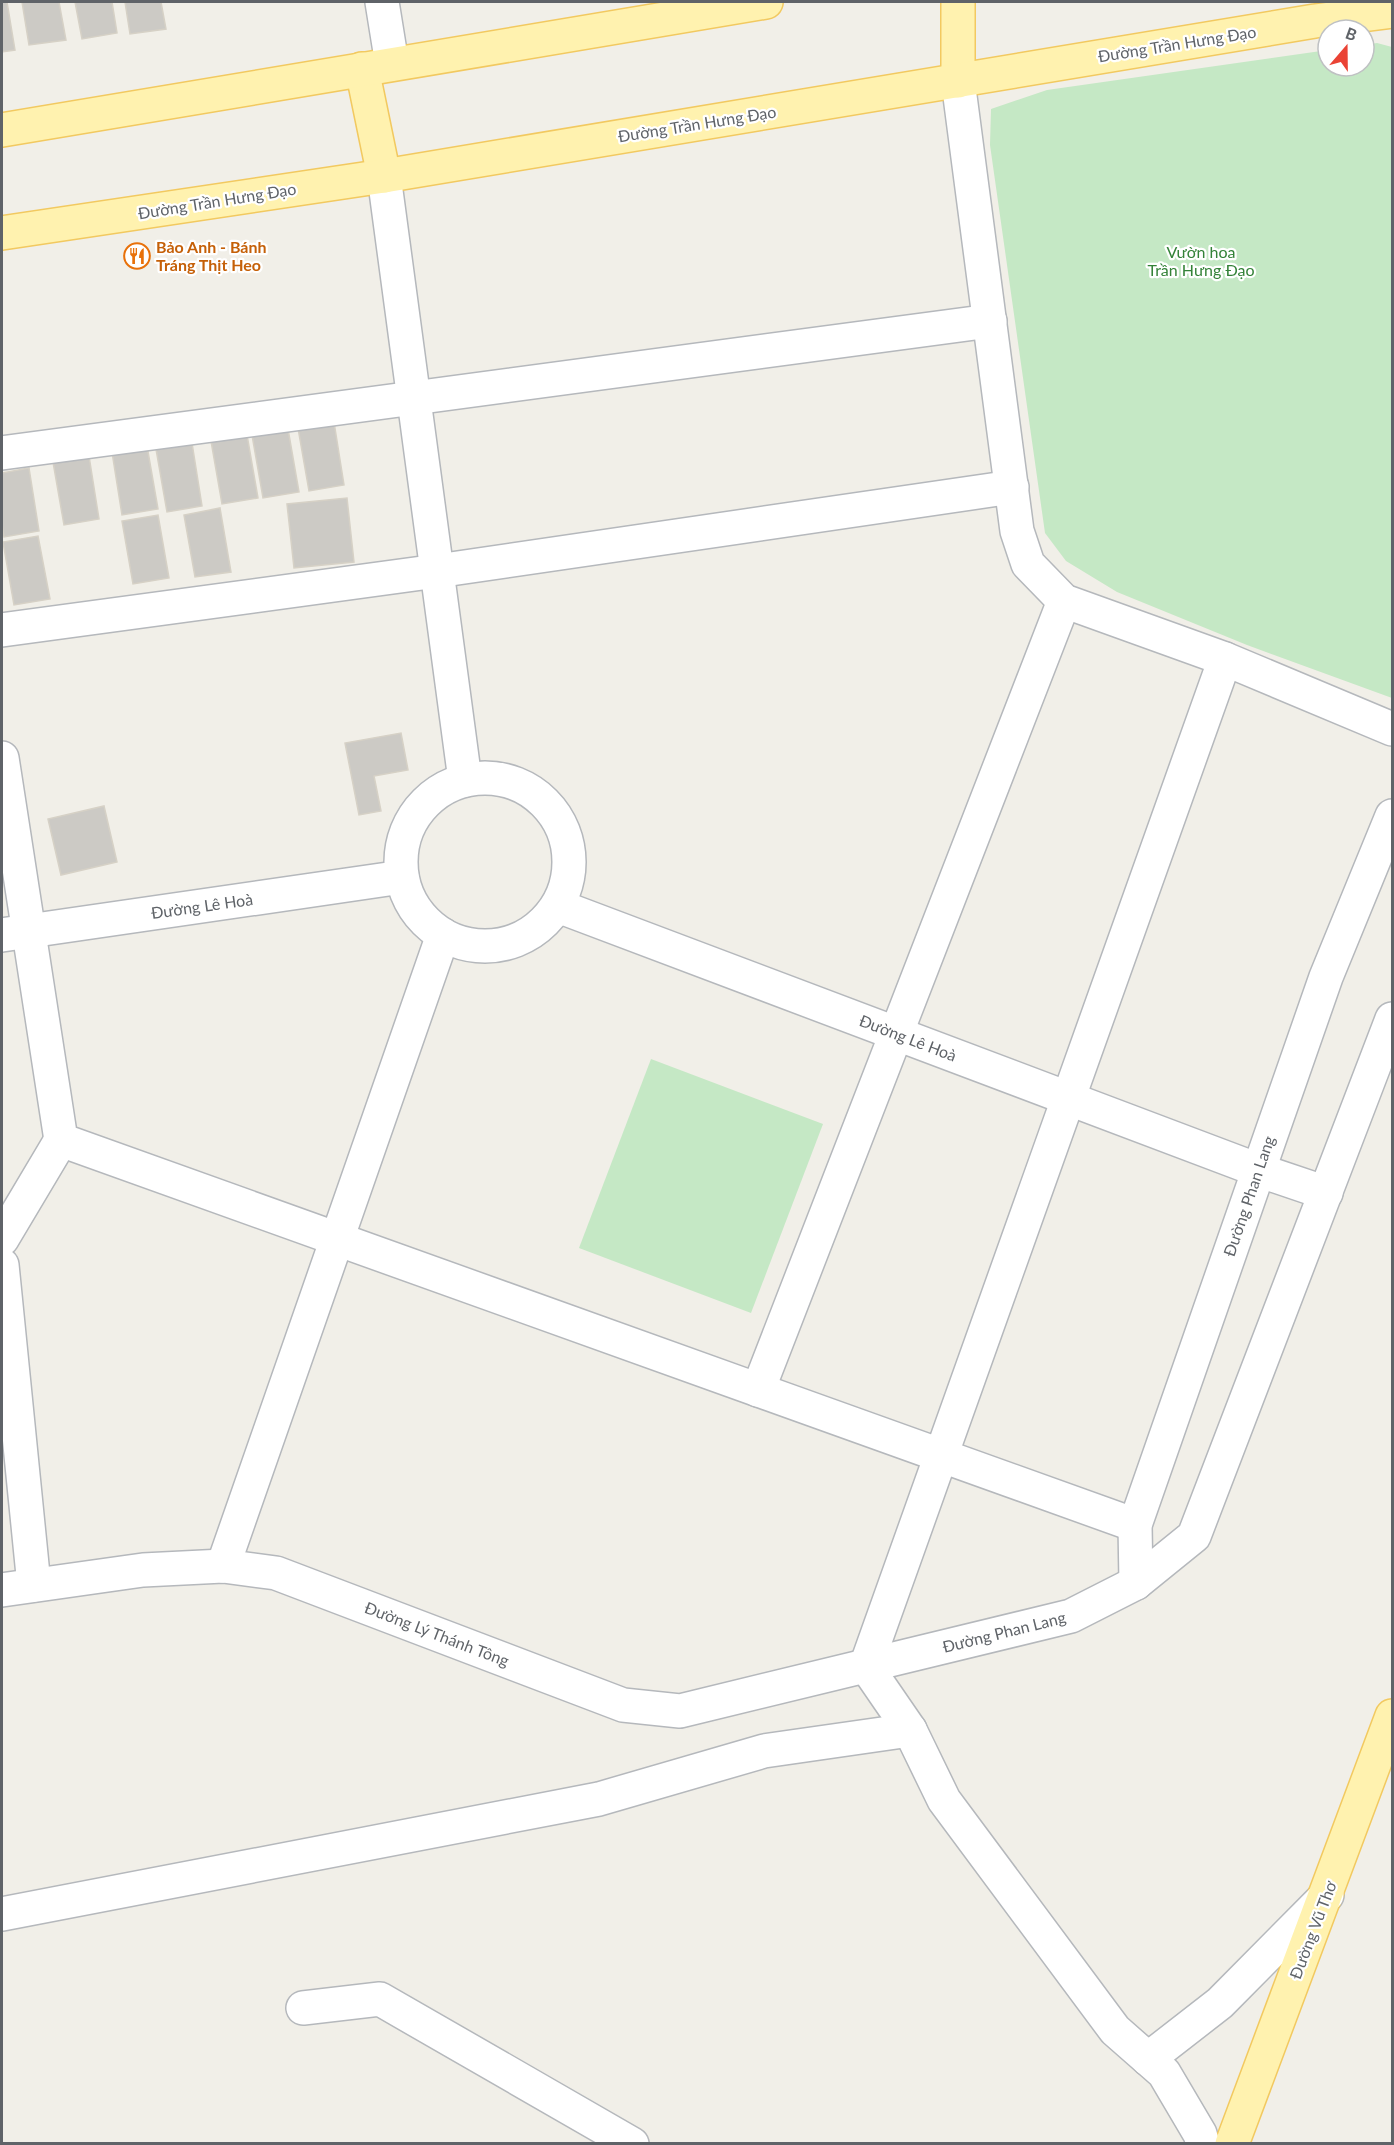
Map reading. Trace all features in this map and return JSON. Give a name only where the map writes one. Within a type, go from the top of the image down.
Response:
[{"type":"main road","points":[[2,130],[766,2]]},
{"type":"main road","points":[[958,2],[958,81]]},
{"type":"main road","name":"Đường Trần Hưng Đạo","points":[[2,233],[384,176],[1315,21],[1392,11]]},
{"type":"main road","points":[[377,66],[384,176]]},
{"type":"main road","name":"Đường Vũ Thơ","points":[[1232,2144],[1392,1716]]},
{"type":"street","points":[[377,66],[382,2]]},
{"type":"street","points":[[958,81],[1017,531],[1028,564],[1064,601],[1225,659],[1392,729]]},
{"type":"street","points":[[384,176],[465,780]]},
{"type":"street","points":[[2,453],[990,321]]},
{"type":"street","points":[[2,630],[437,571],[1012,487]]},
{"type":"street","points":[[758,1390],[1064,601]]},
{"type":"street","points":[[1203,2144],[1200,2134],[1164,2073],[1114,2030],[944,1800],[910,1730],[866,1666],[1225,659]]},
{"type":"street","points":[[2,758],[15,933],[61,1140],[2,1239]]},
{"type":"street","points":[[493,778],[520,786],[544,802],[561,824],[569,852],[568,880],[558,906],[541,926],[519,940],[493,946],[467,945],[443,935],[424,920],[410,900],[402,877],[401,852],[408,828],[422,806],[441,790],[465,780],[493,778]]},
{"type":"street","name":"Đường Phan Lang","points":[[1136,1582],[1135,1525],[1326,977],[1392,816]]},
{"type":"street","name":"Đường Lê Hoà","points":[[15,933],[402,877]]},
{"type":"street","name":"Đường Lê Hoà","points":[[558,906],[1258,1170],[1326,1192]]},
{"type":"street","points":[[223,1566],[443,935]]},
{"type":"street","name":"Đường Phan Lang","points":[[866,1666],[1071,1616],[1136,1582],[1194,1536],[1392,1019]]},
{"type":"street","points":[[61,1140],[1135,1525]]},
{"type":"street","points":[[2,1265],[34,1585]]},
{"type":"street","name":"Đường Lý Thánh Tông","points":[[2,1590],[143,1570],[223,1566],[276,1573],[623,1705],[680,1711],[866,1666]]},
{"type":"street","points":[[2,1914],[599,1799],[764,1751],[910,1730]]},
{"type":"street","points":[[1148,2059],[1220,2003],[1327,1895]]},
{"type":"street","points":[[303,2008],[380,1999],[632,2144]]},
{"type":"green space","name":"Vườn hoa Trần Hưng Đạo","points":[[1376,43],[1392,47],[1392,698],[1247,645],[1117,592],[1066,561],[1045,533],[990,145],[991,109],[1047,90],[1316,52],[1316,78],[1376,78]]},
{"type":"green space","points":[[651,1059],[823,1124],[751,1313],[579,1248]]},
{"type":"building","points":[[2,2],[7,2],[15,50],[2,52]]},
{"type":"building","points":[[22,2],[59,2],[66,40],[29,45]]},
{"type":"building","points":[[75,2],[112,2],[117,33],[82,39]]},
{"type":"building","points":[[125,2],[161,2],[166,29],[130,34]]},
{"type":"building","points":[[334,422],[344,485],[309,491],[298,428]]},
{"type":"building","points":[[288,429],[299,492],[263,498],[252,435]]},
{"type":"building","points":[[247,435],[258,498],[222,504],[211,441]]},
{"type":"building","points":[[192,443],[202,506],[167,512],[156,449]]},
{"type":"building","points":[[147,446],[158,509],[122,515],[112,452]]},
{"type":"building","points":[[89,456],[99,519],[64,525],[53,462]]},
{"type":"building","points":[[29,468],[39,531],[4,537],[2,473]]},
{"type":"building","points":[[347,498],[354,562],[294,568],[287,504]]},
{"type":"building","points":[[220,508],[231,572],[195,577],[184,515]]},
{"type":"building","points":[[158,515],[169,578],[133,584],[122,521]]},
{"type":"building","points":[[38,536],[50,599],[14,605],[3,542]]},
{"type":"building","points":[[401,733],[408,770],[374,776],[381,811],[359,815],[345,743]]},
{"type":"building","points":[[104,806],[117,862],[61,875],[48,819]]},
{"type":"place","name":"Bảo Anh - Bánh Tráng Thịt Heo","points":[[137,256]]}]
